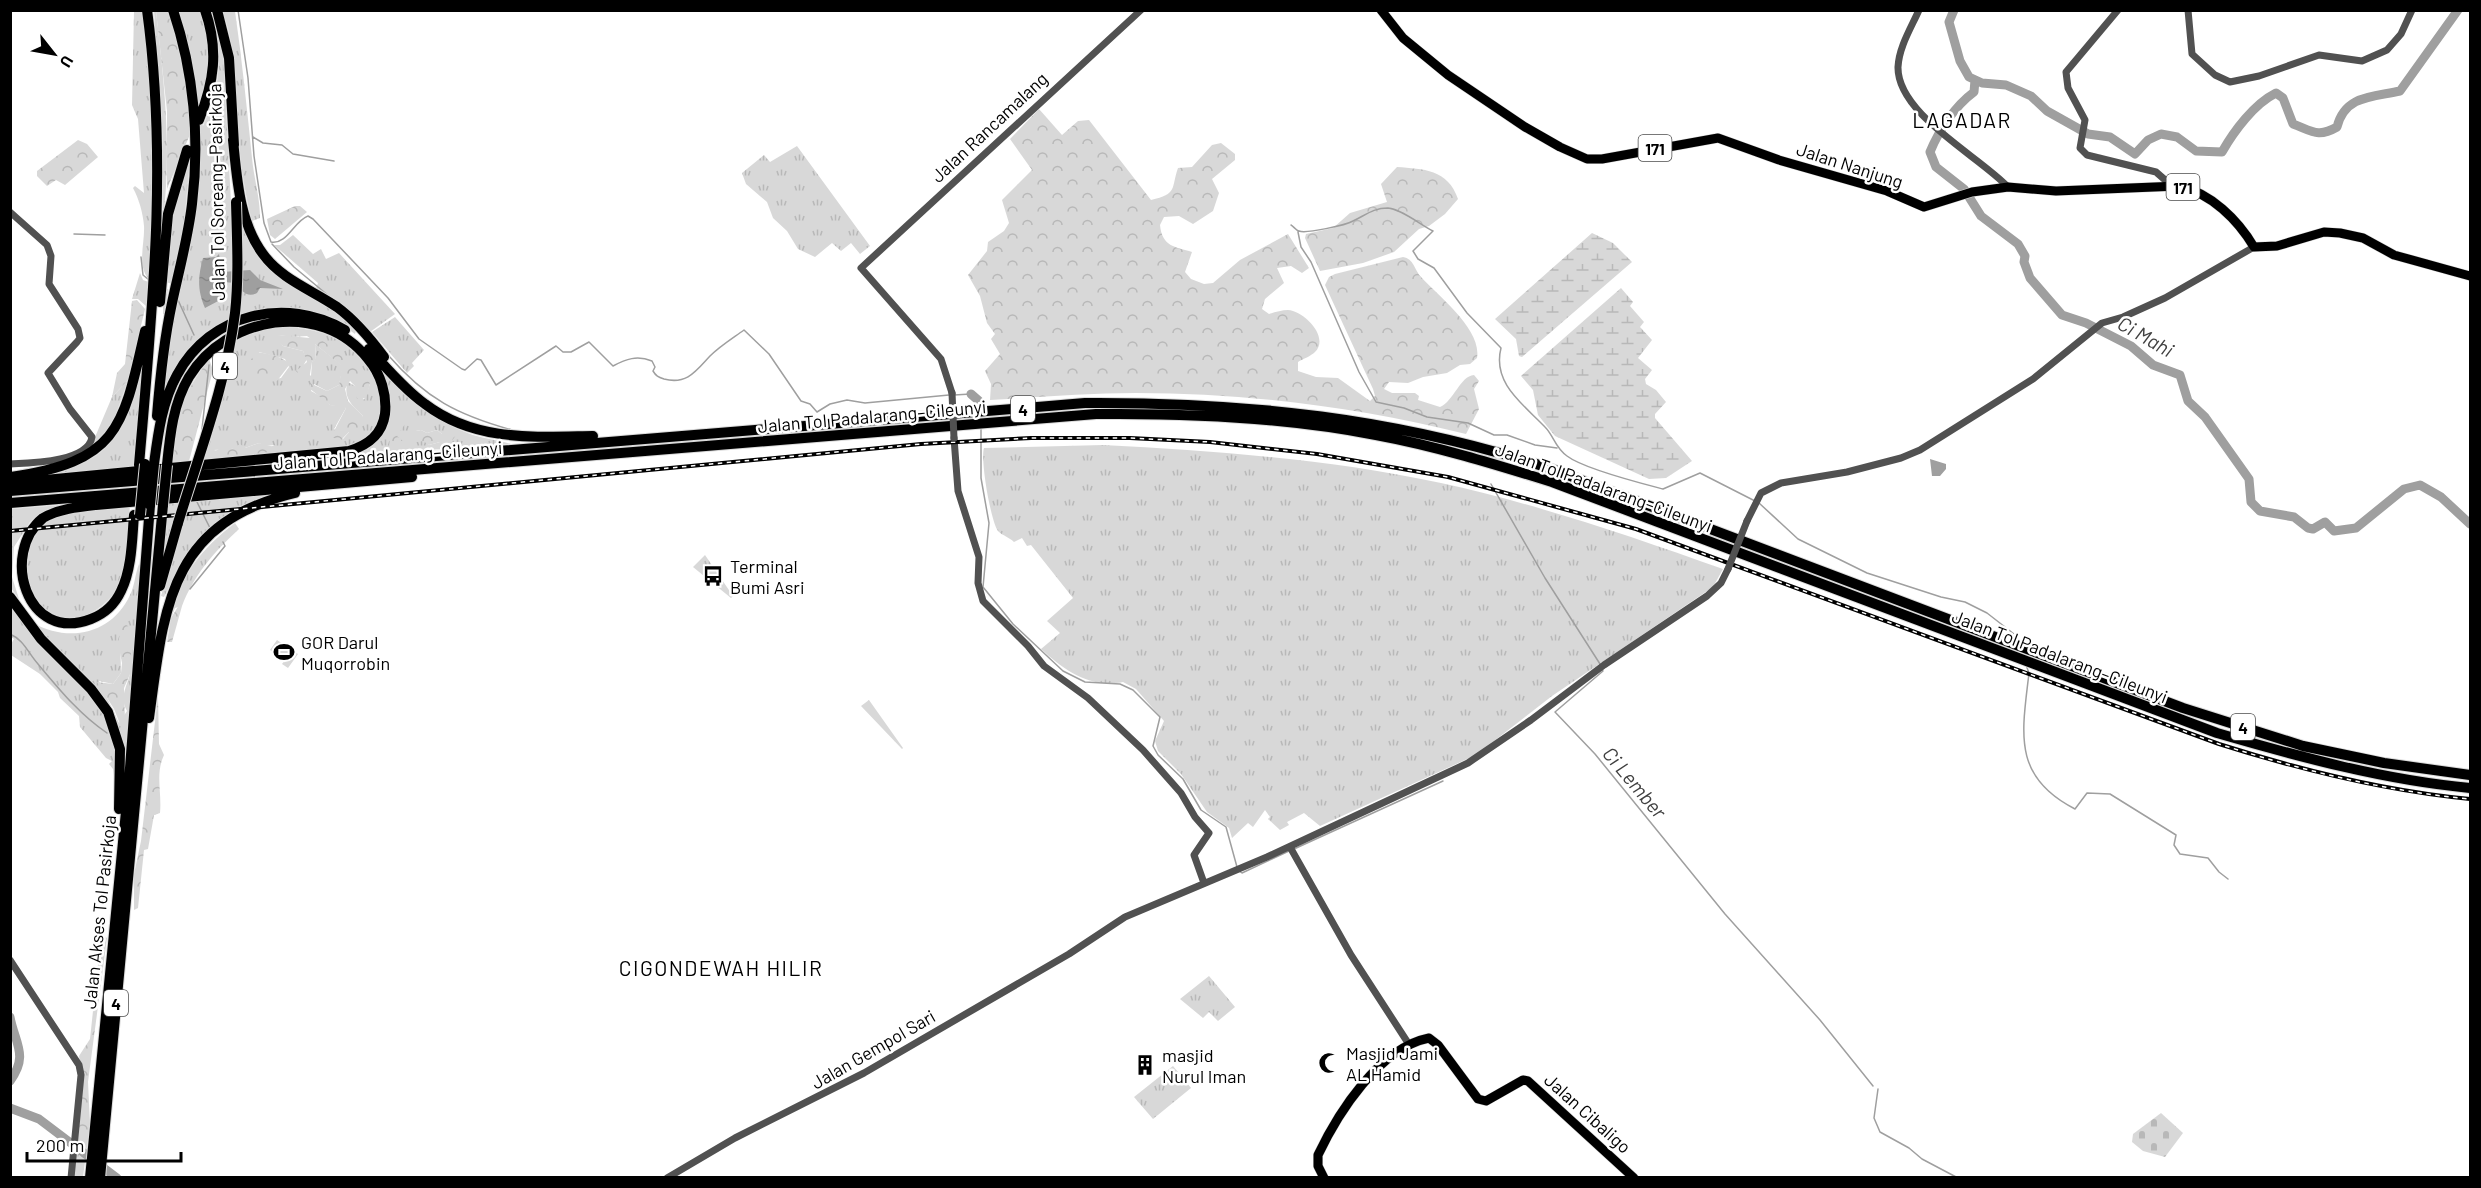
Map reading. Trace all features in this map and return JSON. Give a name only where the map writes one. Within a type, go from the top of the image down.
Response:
[{"type":"highway","points":[[10,477],[77,461],[92,453],[107,440],[118,424],[126,404],[155,302],[163,220],[147,10]]},
{"type":"highway","name":"Jalan Tol Soreang–Pasirkoja","points":[[144,651],[152,478],[148,464],[169,318],[190,218],[195,173],[194,117],[186,57],[173,10]]},
{"type":"highway","points":[[199,120],[211,85],[215,61],[212,34],[205,10]]},
{"type":"highway","name":"Jalan Tol Soreang–Pasirkoja","points":[[144,651],[178,523],[219,389],[231,337],[237,264],[238,200],[229,58],[217,10]]},
{"type":"highway","points":[[148,464],[155,269],[163,220],[187,150]]},
{"type":"highway","points":[[238,200],[251,233],[268,260],[287,276],[345,314],[370,338],[411,393]]},
{"type":"highway","points":[[559,459],[352,483],[96,505],[49,514],[30,528],[16,550],[13,574],[24,600],[41,615],[63,622],[79,622],[104,612],[116,599],[124,584],[137,515],[148,464],[166,402],[180,369],[206,339],[223,328],[250,316],[288,312],[310,315],[332,323],[361,342],[411,393],[450,420],[488,433],[528,437],[659,437]]},
{"type":"highway","points":[[10,484],[349,451],[367,444],[382,425],[385,403],[380,379],[360,350],[325,328],[284,321],[246,329],[214,347],[189,377],[175,412],[167,465],[163,505],[144,651]]},
{"type":"highway","name":"Jalan Tol Padalarang–Cileunyi","points":[[10,491],[1085,403],[1227,405],[1337,417],[1454,441],[1531,462],[2182,708],[2303,746],[2384,764],[2470,775]]},
{"type":"highway","name":"Jalan Tol Padalarang–Cileunyi","points":[[10,502],[1096,414],[1174,413],[1247,417],[1376,435],[1454,453],[1552,482],[2217,733],[2290,754],[2382,775],[2470,788]]},
{"type":"highway","points":[[131,853],[162,629],[170,596],[179,575],[204,542],[244,512],[288,495],[352,483]]},
{"type":"highway","points":[[10,596],[35,619],[56,628],[84,628],[107,618],[119,606],[130,586],[137,515]]},
{"type":"highway","points":[[10,596],[41,639],[98,697],[117,732],[121,767],[114,917]]},
{"type":"highway","name":"Jalan Akses Tol Pasirkoja","points":[[90,1178],[97,1154],[131,853],[144,651]]},
{"type":"highway","name":"Jalan Akses Tol Pasirkoja","points":[[100,1178],[97,1154],[114,917],[144,651]]},
{"type":"main road","name":"Jalan Nanjung","points":[[1381,10],[1403,38],[1448,75],[1525,128],[1587,159],[1602,159],[1714,138],[1736,143],[1779,160],[1887,191],[1918,206],[1930,206],[1968,193],[2008,187],[2056,191],[2172,186],[2188,188],[2223,210],[2238,224],[2254,247]]},
{"type":"main road","points":[[2254,247],[2277,246],[2324,232],[2337,232],[2363,237],[2394,255],[2470,276]]},
{"type":"main road","name":"Jalan Cibaligo","points":[[1410,1046],[1425,1039],[1433,1040],[1480,1101],[1486,1101],[1523,1080],[1528,1081],[1634,1178]]},
{"type":"main road","points":[[1324,1178],[1318,1166],[1318,1155],[1349,1102],[1365,1080],[1410,1046]]},
{"type":"street","name":"Jalan Rancamalang","points":[[1141,10],[861,268],[941,359],[951,393],[958,491],[980,557],[978,583],[983,601],[1028,646],[1044,666],[1088,698],[1138,745],[1185,798],[1195,817],[1209,833],[1194,855],[1204,884]]},
{"type":"street","points":[[1919,10],[1902,48],[1898,65],[1899,79],[1917,108],[1941,132],[1995,173],[2008,187]]},
{"type":"street","points":[[2118,10],[2066,72],[2068,87],[2084,118],[2079,147],[2087,155],[2156,172],[2172,186]]},
{"type":"street","points":[[2188,10],[2192,54],[2216,75],[2230,82],[2259,76],[2319,55],[2348,61],[2368,59],[2387,50],[2412,10]]},
{"type":"street","points":[[10,212],[47,245],[51,256],[49,284],[80,334],[77,342],[48,373],[70,409],[92,437],[88,447],[72,456],[10,464]]},
{"type":"street","name":"Jalan Gempol Sari","points":[[667,1178],[735,1138],[864,1073],[1091,940],[1134,912],[1243,867],[1292,850],[1468,763],[1522,727],[1601,667],[1707,597],[1722,581],[1761,493],[1781,483],[1847,472],[1901,458],[1920,450],[2033,379],[2102,323],[2123,317],[2165,298],[2254,247]]},
{"type":"street","points":[[1292,850],[1351,955],[1410,1046]]},
{"type":"street","points":[[10,960],[79,1065],[81,1075],[71,1178]]},
{"type":"green space","points":[[134,11],[143,11],[152,111],[153,178],[148,278],[142,260],[143,216],[133,188],[135,186],[144,193],[138,119],[132,105]]},
{"type":"green space","points":[[154,11],[156,11],[159,37],[166,115],[167,167],[163,219],[163,142]]},
{"type":"green space","points":[[156,11],[169,11],[185,76],[191,132],[167,189],[167,111]]},
{"type":"green space","points":[[176,11],[201,11],[213,51],[200,115],[203,126],[217,83],[219,68],[217,40],[207,11],[212,11],[223,51],[231,203],[238,204],[247,235],[298,290],[340,315],[356,331],[355,334],[329,318],[301,310],[273,308],[246,313],[220,325],[198,341],[179,364],[165,391],[162,391],[199,159]]},
{"type":"green space","points":[[222,11],[235,11],[260,210],[260,218],[252,221],[240,156],[234,63],[227,24]]},
{"type":"green space","points":[[1039,109],[1062,135],[1078,121],[1089,120],[1151,200],[1170,193],[1178,168],[1192,167],[1212,145],[1221,143],[1235,154],[1235,160],[1212,179],[1219,193],[1213,211],[1193,224],[1179,216],[1164,217],[1160,225],[1164,238],[1175,247],[1192,252],[1185,272],[1191,279],[1204,284],[1213,283],[1240,260],[1288,234],[1309,268],[1302,273],[1291,266],[1277,268],[1284,283],[1265,299],[1262,309],[1269,314],[1286,310],[1294,311],[1308,320],[1317,332],[1319,346],[1315,352],[1298,362],[1298,371],[1316,377],[1338,378],[1370,401],[1375,396],[1373,389],[1325,285],[1329,277],[1335,274],[1403,257],[1407,258],[1421,277],[1448,303],[1466,325],[1477,347],[1477,358],[1470,364],[1460,365],[1447,373],[1423,377],[1408,383],[1389,382],[1384,389],[1392,393],[1415,393],[1419,396],[1418,400],[1440,407],[1469,376],[1474,375],[1479,381],[1474,389],[1479,409],[1466,434],[1343,409],[1219,396],[1118,393],[990,400],[991,384],[985,371],[1000,354],[991,339],[995,334],[987,323],[980,296],[968,275],[987,251],[988,242],[1004,231],[1009,223],[1002,200],[1032,170],[1010,139]]},
{"type":"green space","points":[[78,140],[87,144],[98,157],[65,185],[56,180],[47,186],[37,176],[37,171]]},
{"type":"green space","points":[[797,146],[870,246],[860,254],[851,243],[841,251],[832,243],[815,257],[798,249],[787,231],[773,218],[767,202],[746,184],[742,173],[764,155],[770,162]]},
{"type":"green space","points":[[190,159],[184,225],[172,284],[166,282],[169,229],[185,165]]},
{"type":"green space","points":[[1397,167],[1434,172],[1448,182],[1458,199],[1445,214],[1429,226],[1419,229],[1394,252],[1363,263],[1320,271],[1305,238],[1306,234],[1333,228],[1350,213],[1387,202],[1381,184]]},
{"type":"green space","points":[[295,206],[300,206],[307,212],[275,239],[270,235],[267,219]]},
{"type":"green space","points":[[1592,233],[1613,243],[1632,262],[1522,357],[1519,356],[1516,339],[1495,319]]},
{"type":"green space","points":[[293,235],[313,254],[321,249],[326,259],[339,253],[395,314],[370,332],[316,289],[318,283],[274,245],[280,245]]},
{"type":"green space","points":[[140,273],[143,280],[168,289],[165,314],[163,314],[163,301],[147,297],[146,306],[138,299],[132,299]]},
{"type":"green space","points":[[1621,288],[1633,302],[1630,306],[1644,322],[1640,327],[1652,340],[1638,358],[1652,370],[1645,379],[1646,384],[1656,390],[1666,402],[1655,414],[1655,418],[1692,461],[1666,478],[1649,479],[1555,436],[1538,415],[1533,390],[1521,376]]},
{"type":"green space","points":[[137,300],[145,309],[128,380],[112,397],[117,373],[125,364],[132,301]]},
{"type":"green space","points":[[395,317],[424,350],[412,363],[414,366],[407,373],[372,332]]},
{"type":"green space","points":[[276,326],[317,331],[339,340],[359,356],[372,372],[379,386],[382,395],[382,409],[375,433],[352,447],[198,465],[233,340]],"holes":[[[279,335],[307,336],[370,384],[364,400],[355,386],[348,382],[347,397],[363,416],[343,439],[334,429],[346,408],[330,405],[324,398],[311,391],[314,384],[327,391],[339,385],[343,366],[315,344],[316,359],[312,362],[311,376],[302,368],[307,359],[303,351],[283,346],[278,340]],[[259,352],[285,359],[289,367],[281,378],[269,380],[256,373]],[[259,443],[265,446],[275,445],[245,453],[214,450],[245,448]]]},
{"type":"green space","points":[[279,335],[320,339],[364,370],[370,384],[366,398],[357,399],[355,386],[350,381],[345,389],[348,401],[363,416],[356,433],[349,432],[341,440],[331,437],[346,408],[330,405],[309,388],[310,383],[327,391],[339,385],[342,366],[315,344],[316,360],[312,362],[309,380],[304,380],[296,371],[307,362],[303,351],[283,346],[272,337]]},
{"type":"green space","points":[[145,345],[133,469],[49,475],[97,455],[117,433],[130,405]]},
{"type":"green space","points":[[257,352],[279,357],[290,364],[277,381],[260,383],[253,377],[255,373],[249,362]]},
{"type":"green space","points":[[209,359],[213,370],[188,465],[172,466],[180,409],[191,385]]},
{"type":"green space","points":[[384,373],[414,401],[448,424],[473,435],[511,444],[348,456],[368,449],[379,439]],"holes":[[[421,430],[427,433],[437,430],[442,434],[440,442],[429,445],[416,431]]]},
{"type":"green space","points":[[128,380],[110,431],[90,449],[112,397]]},
{"type":"green space","points":[[399,413],[407,421],[397,436],[405,443],[403,446],[399,443],[389,446],[390,438],[386,432],[389,426],[397,427]]},
{"type":"green space","points":[[421,430],[427,433],[437,430],[442,434],[450,432],[456,435],[449,445],[440,442],[429,445],[423,441],[412,443],[411,436]]},
{"type":"green space","points":[[259,443],[278,448],[275,451],[217,459],[210,454],[226,445],[232,449],[240,444],[245,448]]},
{"type":"green space","points":[[1103,445],[1273,457],[1357,468],[1441,483],[1548,511],[1723,569],[1713,587],[1552,696],[1476,755],[1320,826],[1304,813],[1287,822],[1289,825],[1280,830],[1268,819],[1270,817],[1265,810],[1253,827],[1248,823],[1232,838],[1229,828],[1207,812],[1181,774],[1158,751],[1155,741],[1164,721],[1136,689],[1123,682],[1100,683],[1078,676],[1068,671],[1041,649],[1060,633],[1047,621],[1073,598],[1031,545],[1027,546],[1022,538],[1014,542],[1000,533],[995,525],[985,477],[984,448]]},
{"type":"green space","points":[[277,493],[244,506],[228,516],[206,537],[178,573],[164,597],[161,596],[188,500]]},
{"type":"green space","points":[[180,501],[159,576],[168,502]]},
{"type":"green space","points":[[61,505],[39,514],[30,522],[14,547],[12,577],[19,599],[11,588],[10,509]]},
{"type":"green space","points":[[130,505],[127,551],[122,578],[117,589],[99,608],[87,615],[63,620],[51,617],[37,604],[18,564],[41,523],[67,513]]},
{"type":"green space","points":[[235,523],[239,529],[206,564],[192,584],[182,606],[175,608],[171,618],[180,589],[194,564],[212,542]]},
{"type":"green space","points":[[705,555],[733,596],[731,598],[693,567]]},
{"type":"green space","points":[[139,564],[125,772],[123,745],[113,713],[33,623],[61,633],[88,631],[101,626],[112,619],[122,608],[132,591]],"holes":[[[120,634],[131,634],[131,669],[124,692],[127,711],[119,723],[99,681],[113,684],[121,673]]]},
{"type":"green space","points":[[10,605],[95,698],[107,717],[117,753],[115,783],[113,769],[109,764],[112,761],[106,758],[80,727],[79,716],[40,674],[11,655],[11,644],[14,639],[11,637]]},
{"type":"green space","points":[[179,605],[182,606],[172,642],[167,642],[171,618]]},
{"type":"green space","points":[[124,624],[128,626],[131,634],[131,672],[124,688],[125,720],[120,724],[114,709],[97,682],[113,684],[121,673],[122,663],[118,643],[120,634],[117,630]]},
{"type":"green space","name":"GOR Darul Muqorrobin","points":[[277,640],[298,654],[288,668],[282,664],[285,660],[270,650]]},
{"type":"green space","points":[[158,696],[159,744],[164,755],[159,776],[160,813],[154,815],[148,849],[144,850],[138,908],[134,910],[134,874],[141,841]]},
{"type":"green space","points":[[869,700],[903,748],[902,749],[861,706]]},
{"type":"green space","points":[[101,936],[107,938],[88,1082],[90,1124],[83,1177],[73,1178],[82,1076],[79,1056],[90,1039]]},
{"type":"green space","points":[[1209,976],[1235,1007],[1218,1021],[1209,1012],[1203,1018],[1180,999]]},
{"type":"green space","points":[[1173,1066],[1191,1088],[1153,1119],[1134,1097]]},
{"type":"green space","points":[[2161,1113],[2183,1133],[2165,1157],[2143,1151],[2132,1142],[2133,1134]]},
{"type":"water","points":[[219,254],[222,272],[250,270],[260,280],[283,289],[260,288],[257,293],[250,295],[242,291],[237,283],[222,282],[222,299],[205,308],[199,283],[203,258],[216,257]]},
{"type":"water","points":[[1930,459],[1946,464],[1946,469],[1940,476],[1932,476]]},
{"type":"waterway","points":[[238,10],[248,78],[254,156],[264,223],[271,242],[282,240],[308,216],[313,219],[388,298],[419,339],[462,369],[465,370],[477,359],[481,360],[496,385],[556,346],[563,352],[571,352],[589,342],[613,366],[622,361],[647,359],[652,361],[655,367],[653,371],[657,376],[679,380],[690,375],[718,349],[744,330],[769,354],[801,401],[810,404],[817,412],[830,404],[847,400],[865,403],[949,395]]},
{"type":"waterway","points":[[1954,10],[1949,22],[1960,61],[1969,77],[1982,83],[2006,85],[2031,96],[2047,111],[2088,134],[2110,137],[2135,154],[2148,140],[2161,134],[2177,137],[2196,151],[2222,152],[2245,119],[2260,104],[2276,93],[2283,98],[2293,124],[2320,133],[2337,127],[2346,109],[2353,103],[2361,99],[2400,91],[2458,10]]},
{"type":"waterway","name":"Ci Mahi","points":[[1975,80],[1974,92],[1954,111],[1930,152],[1936,167],[1964,189],[1981,216],[2018,244],[2025,256],[2024,262],[2030,278],[2062,315],[2086,323],[2131,346],[2153,365],[2180,375],[2188,401],[2205,417],[2249,479],[2251,502],[2260,511],[2294,517],[2308,528],[2313,529],[2325,522],[2334,531],[2356,528],[2404,489],[2420,485],[2441,497],[2470,524]]},
{"type":"waterway","points":[[253,137],[263,143],[282,145],[293,154],[334,161]]},
{"type":"waterway","points":[[1291,225],[1303,232],[1335,227],[1374,211],[1388,208],[1399,211],[1433,231],[1413,251],[1418,259],[1434,268],[1467,313],[1501,348],[1499,360],[1505,382],[1511,392],[1548,431],[1563,453],[1599,471],[1663,489],[1700,473],[1755,501]]},
{"type":"waterway","points":[[1298,232],[1301,247],[1311,262],[1359,372],[1376,402],[1404,408],[1427,417],[1468,423],[1494,435],[1507,435],[1535,445],[1557,448]]},
{"type":"waterway","points":[[74,234],[105,235]]},
{"type":"waterway","points":[[272,244],[294,267],[330,297]]},
{"type":"waterway","points":[[141,257],[143,275],[149,280]]},
{"type":"waterway","points":[[178,300],[194,335]]},
{"type":"waterway","points":[[388,355],[416,383],[444,403],[475,418],[512,430]]},
{"type":"waterway","points":[[202,429],[209,365]]},
{"type":"waterway","points":[[954,395],[971,394]]},
{"type":"waterway","points":[[971,394],[979,401]]},
{"type":"waterway","points":[[981,429],[981,478],[989,523],[983,587],[1013,624],[1063,671],[1085,682],[1120,684],[1133,690],[1160,717],[1153,746],[1158,755],[1183,779],[1201,810],[1226,827],[1237,867]]},
{"type":"waterway","name":"Ci Lember","points":[[1491,484],[1545,578],[1600,664]]},
{"type":"waterway","points":[[197,502],[210,528]]},
{"type":"waterway","points":[[1759,503],[1798,539],[1867,573],[1941,597],[1965,602],[1987,613],[2014,634],[2017,641]]},
{"type":"waterway","points":[[190,589],[225,546],[223,542]]},
{"type":"waterway","points":[[10,634],[22,643],[70,701],[107,733]]},
{"type":"waterway","points":[[2026,665],[2029,673],[2024,715],[2026,752],[2031,768],[2040,783],[2075,809],[2087,793],[2110,794],[2176,835],[2174,845],[2180,854],[2208,858],[2228,879]]},
{"type":"waterway","name":"Ci Lember","points":[[1602,669],[1603,671],[1555,712],[1595,754],[1725,914],[1820,1020],[1873,1086]]},
{"type":"waterway","points":[[1294,849],[1443,781]]},
{"type":"waterway","points":[[1239,871],[1242,873],[1289,851]]},
{"type":"waterway","points":[[10,1017],[20,1056],[16,1072],[10,1081]]},
{"type":"waterway","name":"Ci Lember","points":[[1878,1089],[1874,1118],[1880,1132],[1909,1148],[1922,1159],[1958,1178]]},
{"type":"waterway","points":[[10,1108],[39,1119],[117,1178]]},
{"type":"railway","points":[[10,531],[921,444],[1031,438],[1130,438],[1210,442],[1317,454],[1448,477],[1636,529],[2219,744],[2374,785],[2470,799]]},
{"type":"place","name":"Terminal Bumi Asri","points":[[713,576]]},
{"type":"place","name":"GOR Darul Muqorrobin","points":[[284,652]]},
{"type":"place","name":"Masjid Jami AL Hamid","points":[[1329,1063]]},
{"type":"place","name":"masjid Nurul Iman","points":[[1145,1065]]},
{"type":"district","name":"LAGADAR","points":[[1962,119]]},
{"type":"district","name":"CIGONDEWAH HILIR","points":[[721,967]]}]
